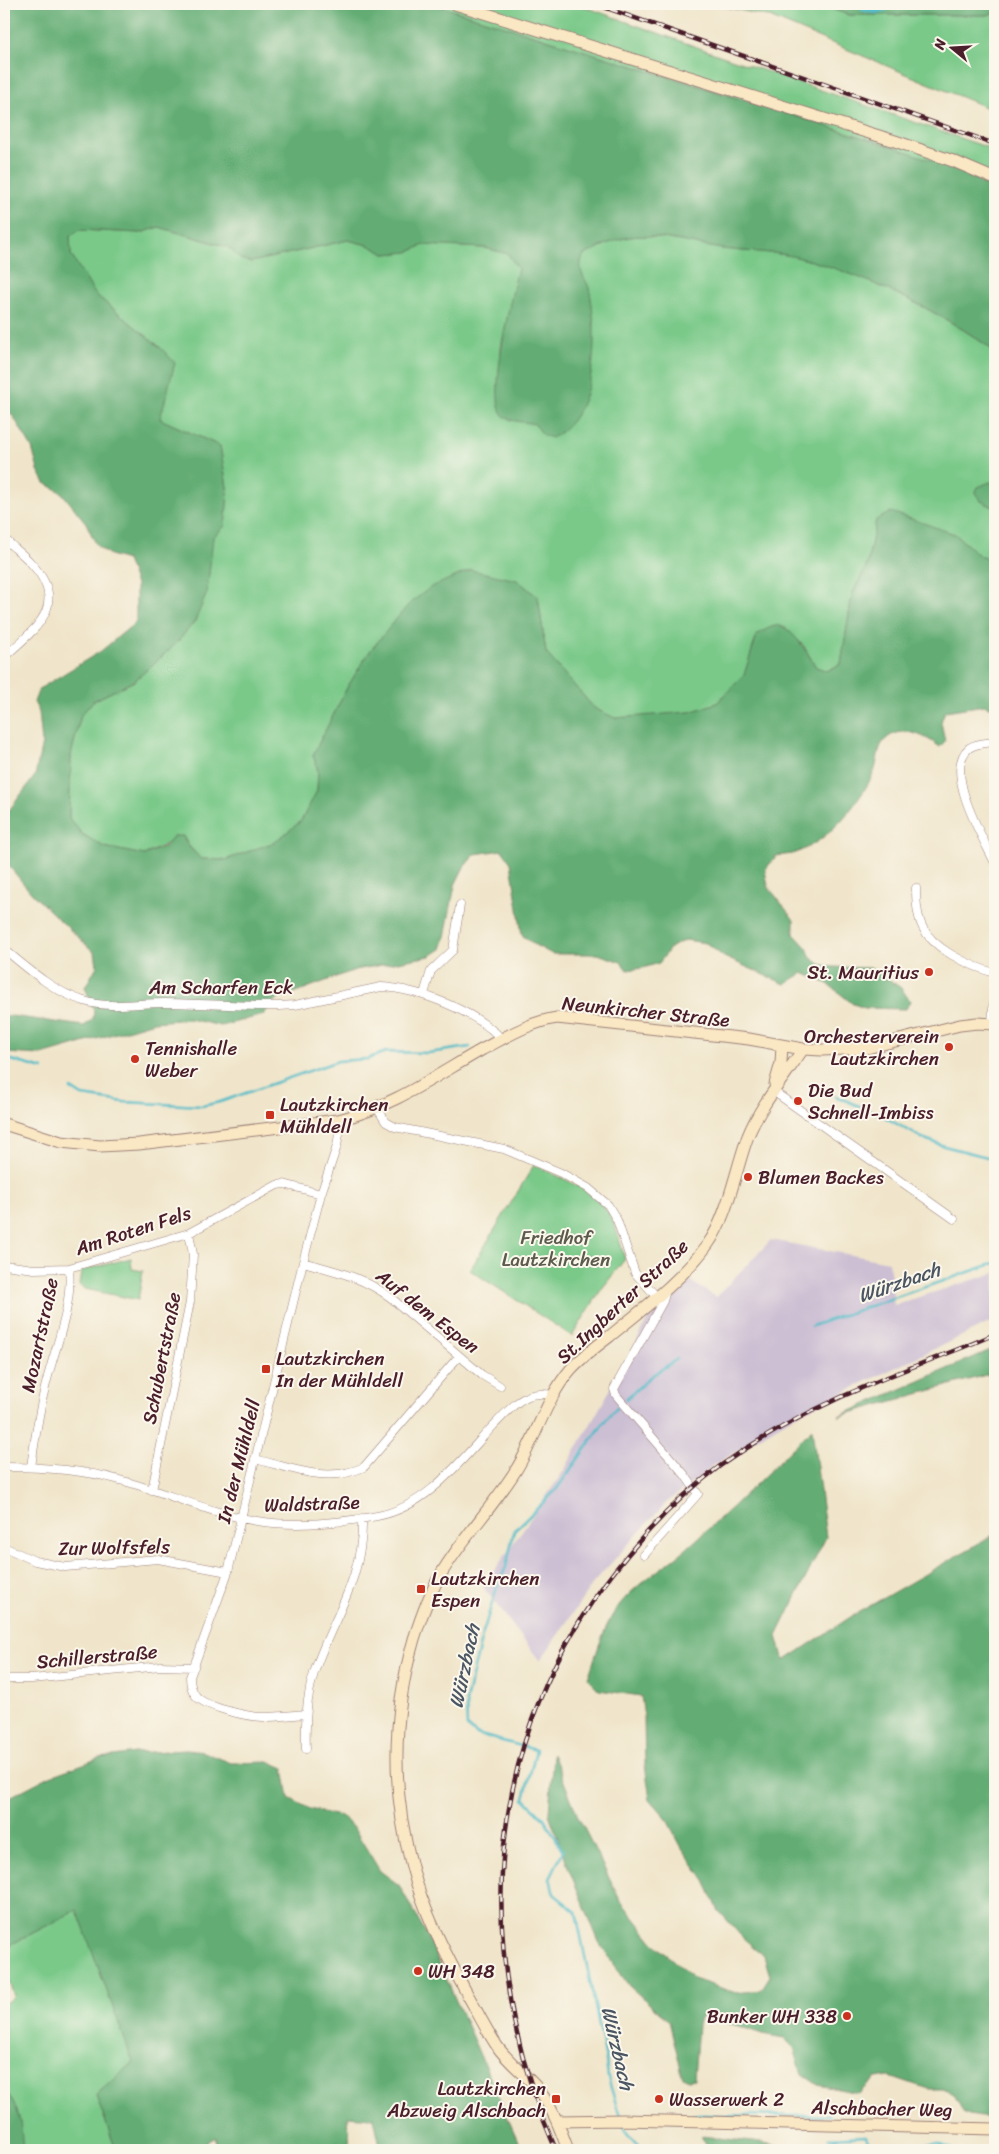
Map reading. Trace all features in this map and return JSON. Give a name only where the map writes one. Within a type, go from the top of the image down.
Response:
[{"type":"main road","points":[[455,4],[895,140],[953,161],[995,179]]},
{"type":"main road","name":"Neunkircher Straße","points":[[4,1124],[61,1142],[100,1146],[139,1144],[338,1120],[395,1101],[533,1023],[558,1018],[749,1039],[803,1049],[857,1049],[889,1044],[960,1025],[993,1024]]},
{"type":"main road","name":"St.Ingberter Straße","points":[[773,1091],[781,1063],[782,1045]]},
{"type":"main road","name":"St.Ingberter Straße","points":[[568,2150],[552,2109],[537,2088],[499,2048],[458,1977],[421,1895],[412,1868],[404,1829],[396,1771],[396,1739],[401,1692],[416,1634],[431,1592],[455,1552],[501,1494],[519,1466],[554,1395],[573,1367],[667,1288],[697,1258],[711,1240],[724,1209],[748,1136],[773,1091],[803,1049]]},
{"type":"main road","name":"Alschbacher Weg","points":[[558,2121],[618,2120],[995,2128]]},
{"type":"street","points":[[4,538],[40,573],[46,584],[48,597],[47,607],[41,624],[4,656]]},
{"type":"street","points":[[995,742],[975,745],[966,751],[962,765],[961,785],[965,802],[995,863]]},
{"type":"street","points":[[916,888],[917,914],[925,934],[930,940],[971,966],[995,973]]},
{"type":"street","points":[[424,994],[431,971],[453,950],[460,905]]},
{"type":"street","name":"Am Scharfen Eck","points":[[4,949],[46,981],[78,999],[93,1004],[111,1006],[165,1003],[295,1005],[381,988],[424,994],[488,1026],[502,1039]]},
{"type":"street","points":[[993,1024],[995,980]]},
{"type":"street","points":[[773,1091],[954,1219]]},
{"type":"street","points":[[378,1108],[386,1122],[395,1127],[504,1149],[561,1173],[588,1188],[608,1205],[617,1220],[635,1273],[656,1297]]},
{"type":"street","name":"In der Mühldell","points":[[306,1714],[250,1716],[202,1702],[196,1697],[190,1684],[194,1667],[228,1572],[303,1262],[321,1194],[337,1146],[339,1134],[338,1120]]},
{"type":"street","name":"Am Roten Fels","points":[[4,1265],[34,1269],[69,1268],[189,1233],[277,1185],[284,1184],[321,1194]]},
{"type":"street","name":"Schubertstraße","points":[[152,1490],[190,1302],[192,1254],[189,1233]]},
{"type":"street","name":"Auf dem Espen","points":[[303,1262],[351,1275],[376,1287],[482,1375],[500,1386]]},
{"type":"street","name":"Mozartstraße","points":[[31,1467],[46,1382],[65,1311],[70,1283],[69,1268]]},
{"type":"street","points":[[644,1555],[698,1494],[685,1475],[622,1402],[614,1389],[663,1301],[667,1288]]},
{"type":"street","points":[[255,1459],[326,1476],[351,1473],[364,1467],[460,1356]]},
{"type":"street","name":"Waldstraße","points":[[4,1467],[68,1469],[94,1474],[240,1518],[270,1523],[288,1524],[362,1518],[396,1512],[413,1503],[450,1472],[505,1414],[522,1399],[542,1394],[554,1395]]},
{"type":"street","points":[[306,1749],[306,1714],[313,1675],[354,1578],[362,1537],[362,1518]]},
{"type":"street","name":"Zur Wolfsfels","points":[[4,1547],[35,1561],[65,1567],[158,1559],[228,1572]]},
{"type":"street","name":"Schillerstraße","points":[[4,1679],[32,1679],[160,1666],[194,1667]]},
{"type":"shaded area","points":[[771,1240],[889,1262],[894,1305],[995,1273],[995,1320],[794,1416],[714,1465],[665,1504],[594,1582],[540,1661],[483,1587],[565,1469],[626,1362],[655,1305],[683,1277],[716,1297]]},
{"type":"green space","points":[[4,4],[301,4],[305,8],[318,8],[323,4],[433,4],[897,148],[951,167],[995,189],[995,352],[951,322],[896,293],[838,270],[787,255],[720,249],[644,236],[620,239],[583,256],[581,271],[589,287],[593,310],[594,352],[591,372],[586,393],[578,411],[567,426],[552,438],[543,435],[535,424],[506,417],[503,415],[499,405],[499,368],[502,345],[518,269],[508,254],[485,248],[424,245],[408,252],[385,254],[368,245],[348,240],[251,262],[240,259],[228,247],[159,227],[141,233],[79,230],[70,236],[71,255],[95,294],[161,348],[175,363],[160,419],[220,446],[228,493],[225,526],[213,537],[207,593],[195,621],[175,645],[134,681],[93,701],[81,715],[71,755],[69,818],[82,834],[104,847],[144,855],[166,846],[173,836],[183,836],[188,846],[201,859],[225,860],[275,842],[301,821],[317,791],[318,771],[313,755],[348,686],[370,651],[408,605],[431,587],[471,570],[517,580],[538,597],[546,653],[594,708],[615,718],[690,712],[717,703],[744,675],[757,635],[775,626],[781,626],[793,634],[816,667],[827,671],[841,664],[852,595],[867,565],[876,520],[891,512],[955,534],[981,557],[995,560],[995,710],[985,705],[945,711],[941,722],[945,741],[940,747],[920,735],[912,733],[905,732],[891,735],[880,747],[874,772],[868,784],[842,820],[831,831],[807,848],[793,854],[776,856],[765,870],[768,886],[794,920],[794,934],[807,948],[811,958],[820,964],[833,967],[872,968],[901,988],[910,1001],[906,1009],[865,1008],[853,1004],[828,984],[803,973],[785,984],[724,957],[706,943],[685,940],[671,947],[659,963],[627,970],[621,962],[598,954],[552,954],[522,935],[511,863],[502,850],[475,854],[464,867],[455,885],[441,949],[430,956],[355,970],[275,1000],[263,1015],[221,1026],[189,1019],[154,1022],[42,1055],[4,1053],[4,1015],[84,1026],[93,1019],[94,1010],[85,987],[97,966],[95,953],[32,894],[4,860],[4,817],[35,776],[42,743],[39,712],[34,702],[39,689],[101,651],[136,622],[136,585],[127,560],[110,555],[97,546],[86,523],[62,493],[45,483],[38,470],[32,448],[13,416],[4,407]]},
{"type":"green space","points":[[433,4],[577,4],[995,150],[995,189],[897,148]]},
{"type":"green space","points":[[711,4],[819,4],[848,15],[988,15],[995,12],[995,111],[767,16]]},
{"type":"green space","points":[[819,4],[995,4],[995,12],[988,15],[848,15]]},
{"type":"green space","points":[[159,227],[228,247],[240,259],[251,262],[348,240],[368,245],[385,254],[408,252],[424,245],[485,248],[509,254],[518,268],[501,347],[500,371],[510,419],[536,424],[543,435],[591,373],[594,323],[589,289],[582,275],[580,264],[583,256],[619,239],[644,236],[720,249],[787,255],[838,269],[896,293],[951,322],[995,352],[995,485],[990,482],[981,501],[995,508],[995,560],[981,557],[955,534],[876,520],[867,565],[852,595],[841,664],[827,671],[816,667],[803,645],[785,627],[757,635],[744,675],[717,703],[690,712],[615,719],[594,708],[546,653],[538,596],[370,651],[348,686],[313,755],[318,771],[317,791],[301,821],[275,842],[225,860],[201,859],[188,845],[183,836],[144,855],[104,847],[82,834],[69,819],[71,755],[81,715],[93,701],[134,681],[175,645],[213,537],[225,526],[228,493],[220,446],[160,419],[161,348],[95,294],[71,255],[70,236],[79,230],[141,233]]},
{"type":"green space","points":[[990,482],[995,485],[995,508],[981,501],[975,493],[978,487]]},
{"type":"green space","name":"Friedhof Lautzkirchen","points":[[534,1165],[575,1185],[594,1197],[602,1205],[614,1224],[625,1259],[601,1290],[572,1336],[470,1270]]},
{"type":"green space","points":[[131,1258],[132,1269],[143,1271],[138,1300],[85,1289],[79,1285],[81,1273],[84,1270]]},
{"type":"green space","points":[[995,1348],[995,1376],[986,1375],[839,1416]]},
{"type":"green space","points":[[812,1429],[826,1537],[777,1636],[784,1661],[852,1616],[995,1534],[995,2119],[969,2115],[963,2112],[954,2094],[942,2089],[928,2089],[890,2076],[875,2078],[859,2093],[818,2085],[802,2074],[794,2048],[784,2038],[762,2034],[706,2015],[700,2017],[698,2025],[694,2079],[688,2080],[683,2077],[669,2021],[629,1986],[599,1942],[570,1872],[549,1814],[553,1754],[577,1814],[620,1900],[656,1945],[694,1979],[736,1993],[761,1990],[770,1976],[764,1956],[742,1937],[719,1911],[705,1881],[682,1848],[665,1816],[650,1799],[645,1765],[644,1717],[641,1696],[599,1690],[588,1678],[606,1627],[615,1611],[630,1593],[702,1534]]},
{"type":"green space","points":[[186,1750],[204,1752],[231,1763],[270,1762],[284,1768],[289,1798],[310,1809],[343,1817],[355,1830],[380,1871],[399,1885],[427,1935],[522,2150],[381,2150],[374,2118],[348,2116],[350,2150],[215,2150],[216,2137],[194,2150],[116,2150],[96,2095],[133,2062],[77,1910],[4,1948],[4,1800],[50,1776],[100,1758],[135,1753]]},
{"type":"green space","points":[[77,1910],[134,2062],[96,2095],[116,2150],[4,2150],[4,2004],[14,1996],[4,1969],[4,1948]]},
{"type":"green space","points":[[4,2090],[10,2096],[17,2110],[21,2126],[23,2150],[4,2150]]},
{"type":"green space","points":[[701,2136],[821,2150],[709,2150]]},
{"type":"waterway","points":[[866,4],[875,6],[883,4]]},
{"type":"waterway","points":[[71,1089],[82,1096],[124,1102],[202,1106],[220,1102],[338,1061],[367,1059],[386,1052],[428,1053],[470,1047]]},
{"type":"waterway","points":[[4,1058],[43,1069]]},
{"type":"waterway","points":[[835,1096],[881,1115],[922,1138],[944,1146],[995,1159]]},
{"type":"waterway","name":"Würzbach","points":[[812,1326],[995,1263]]},
{"type":"waterway","name":"Würzbach","points":[[626,1399],[650,1377],[677,1359]]},
{"type":"waterway","name":"Würzbach","points":[[617,1407],[556,1490],[514,1531],[506,1567],[497,1587],[482,1636],[466,1701],[467,1727],[476,1734],[536,1750],[524,1799],[544,1818],[563,1851],[550,1878],[554,1894],[576,1912],[608,2078],[620,2117]]},
{"type":"waterway","points":[[693,2115],[830,2116]]},
{"type":"waterway","name":"Würzbach","points":[[623,2124],[627,2134],[643,2150]]},
{"type":"waterway","points":[[829,2138],[866,2136],[869,2144],[939,2144],[953,2150]]},
{"type":"railway","points":[[595,4],[995,144]]},
{"type":"railway","points":[[556,2150],[528,2076],[510,2001],[502,1925],[504,1850],[516,1775],[538,1703],[572,1634],[617,1568],[640,1540],[678,1501],[720,1466],[774,1431],[832,1401],[886,1377],[995,1334]]},
{"type":"place","name":"St. Mauritius","points":[[929,972]]},
{"type":"place","name":"Orchesterverein Lautzkirchen","points":[[949,1047]]},
{"type":"place","name":"Tennishalle Weber","points":[[135,1059]]},
{"type":"place","name":"Die Bud Schnell-Imbiss","points":[[798,1101]]},
{"type":"place","name":"Lautzkirchen Mühldell","points":[[270,1115]]},
{"type":"place","name":"Blumen Backes","points":[[748,1177]]},
{"type":"place","name":"Lautzkirchen In der Mühldell","points":[[266,1369]]},
{"type":"place","name":"Lautzkirchen Espen","points":[[421,1589]]},
{"type":"place","name":"WH 348","points":[[418,1971]]},
{"type":"place","name":"Bunker WH 338","points":[[847,2016]]},
{"type":"place","name":"Lautzkirchen Abzweig Alschbach","points":[[556,2099]]},
{"type":"place","name":"Wasserwerk 2","points":[[659,2099]]}]
